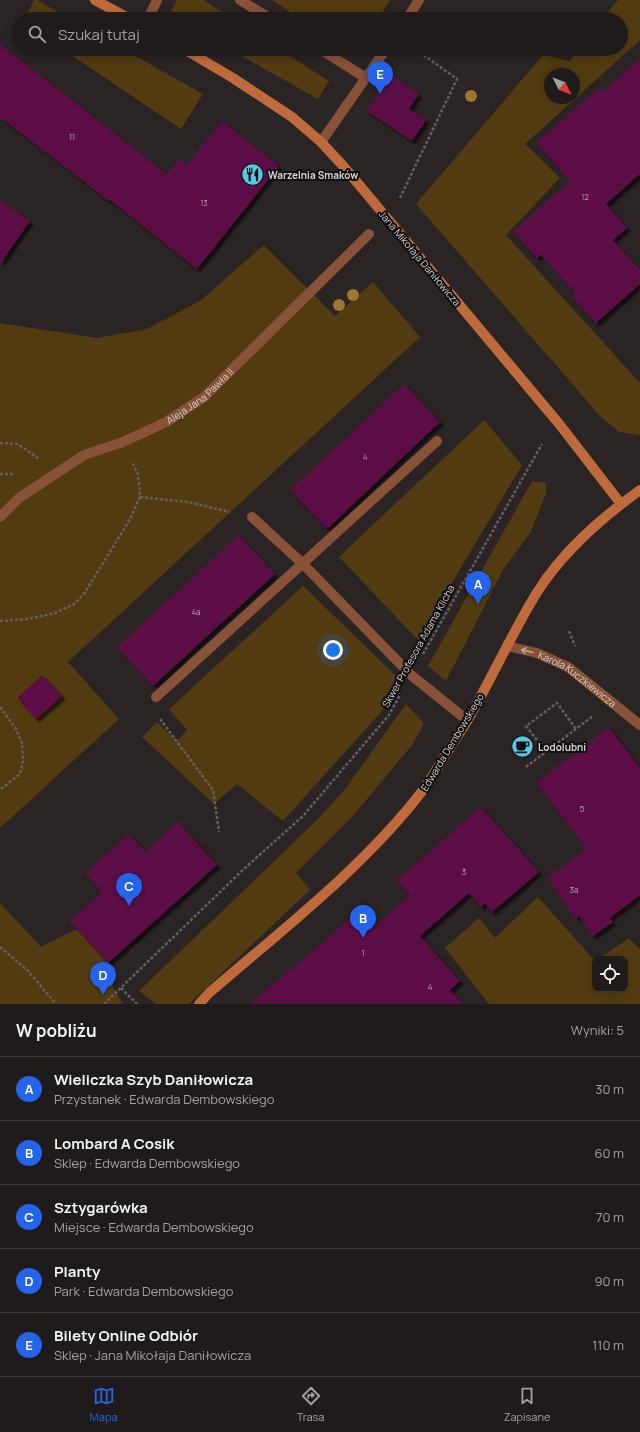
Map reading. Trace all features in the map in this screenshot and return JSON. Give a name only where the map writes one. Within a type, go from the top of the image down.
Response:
[{"type":"street","points":[[95,0],[117,12]]},
{"type":"street","points":[[151,12],[157,0]]},
{"type":"street","points":[[240,0],[260,12]]},
{"type":"street","points":[[411,12],[420,0]]},
{"type":"street","name":"Jana Mikołaja Daniłowicza","points":[[197,56],[262,96],[292,117],[321,142],[345,168],[560,425],[621,504]]},
{"type":"street","points":[[331,56],[366,78]]},
{"type":"street","points":[[321,142],[381,56]]},
{"type":"street","name":"Aleja Jana Pawła II","points":[[0,517],[19,498],[84,455],[123,442],[166,422],[204,397],[369,234]]},
{"type":"street","points":[[156,697],[437,441]]},
{"type":"street","name":"Edwarda Dembowskiego","points":[[199,1004],[209,993],[344,876],[388,833],[424,788],[467,720],[537,593],[563,558],[589,530],[640,490]]},
{"type":"street","points":[[252,517],[303,564],[411,674],[467,720]]},
{"type":"street","name":"Karola Kuczkiewicza","points":[[507,646],[537,653],[568,667],[640,725]]},
{"type":"path","points":[[400,198],[457,79],[425,56]]},
{"type":"path","points":[[0,443],[18,444],[58,472]]},
{"type":"path","name":"Skwer Profesora Adama Klicha","points":[[104,1004],[280,836],[302,817],[389,715],[542,444]]},
{"type":"path","points":[[0,621],[27,620],[54,613],[78,600],[88,587],[129,521],[140,497],[138,474],[130,459]]},
{"type":"path","points":[[140,497],[188,502],[252,517]]},
{"type":"path","points":[[156,697],[148,704],[213,790],[219,832]]},
{"type":"path","points":[[546,752],[526,726],[557,703],[576,729]]},
{"type":"path","points":[[0,707],[16,729],[22,743],[23,762],[20,774],[0,790]]},
{"type":"path","points":[[526,767],[596,714]]},
{"type":"path","points":[[0,947],[28,971],[56,1004]]},
{"type":"path","points":[[121,988],[137,1004]]},
{"type":"shaded area","points":[[34,0],[37,0],[58,12],[28,12]]},
{"type":"shaded area","points":[[177,0],[204,0],[222,12],[171,12]]},
{"type":"shaded area","points":[[272,0],[390,0],[382,12],[290,12]]},
{"type":"shaded area","points":[[618,0],[640,0],[640,40],[628,51],[628,12],[608,12]]},
{"type":"shaded area","points":[[72,56],[135,56],[203,94],[181,129]]},
{"type":"shaded area","points":[[241,56],[290,56],[329,81],[318,99]]},
{"type":"shaded area","points":[[542,56],[570,61],[574,56],[622,56],[580,94],[580,68],[544,68],[544,104],[569,104],[525,144],[560,178],[506,235],[640,383],[640,435],[619,432],[600,416],[416,204]]},
{"type":"shaded area","points":[[264,245],[335,316],[373,282],[420,337],[68,662],[119,719],[0,828],[0,323],[97,338],[147,329],[200,301]]},
{"type":"shaded area","points":[[484,420],[522,465],[418,640],[339,557]]},
{"type":"shaded area","points":[[532,481],[546,483],[546,493],[531,532],[504,568],[446,681],[428,666]]},
{"type":"shaded area","points":[[303,586],[397,677],[382,711],[283,821],[237,784],[214,804],[142,737],[157,722],[177,741],[187,730],[169,709]]},
{"type":"shaded area","points":[[406,704],[424,724],[412,745],[353,816],[296,873],[310,890],[189,1004],[156,1004],[139,991],[319,818],[345,789]]},
{"type":"shaded area","points":[[538,897],[592,958],[592,992],[628,992],[628,956],[602,956],[629,938],[640,949],[640,1004],[489,1004],[445,948],[479,918],[495,938]]},
{"type":"shaded area","points":[[0,903],[41,947],[77,929],[108,963],[107,977],[123,1004],[0,1004]]},
{"type":"building","points":[[0,44],[12,53],[12,56],[15,56],[167,174],[179,159],[187,165],[222,121],[279,166],[197,269],[110,200],[109,201],[0,117]]},
{"type":"building","points":[[640,58],[640,174],[606,204],[627,228],[613,240],[640,270],[640,284],[596,323],[572,297],[576,294],[541,255],[537,258],[513,232],[570,181],[536,143],[599,88],[603,92]]},
{"type":"building","points":[[391,75],[419,94],[409,109],[426,120],[412,141],[367,111]]},
{"type":"building","points":[[0,200],[30,221],[0,264]]},
{"type":"building","points":[[404,384],[440,422],[327,529],[290,490]]},
{"type":"building","points":[[239,535],[275,574],[153,686],[117,647]]},
{"type":"building","points":[[42,675],[62,696],[36,719],[17,698]]},
{"type":"building","points":[[609,727],[640,768],[640,895],[610,918],[613,922],[593,936],[579,916],[576,919],[547,878],[587,849],[536,783]]},
{"type":"building","points":[[481,807],[539,872],[492,912],[485,903],[481,907],[469,893],[420,936],[460,981],[450,990],[463,1004],[250,1004],[357,913],[371,930],[410,895],[397,880]]},
{"type":"building","points":[[178,822],[217,865],[108,963],[70,921],[102,892],[85,873],[129,834],[145,852]]},
{"type":"place","name":"Bilety Online Odbiór","points":[[380,94]]},
{"type":"place","name":"Warzelnia Smaków","points":[[252,175]]},
{"type":"place","name":"Wieliczka Szyb Daniłowicza","points":[[478,604]]},
{"type":"place","name":"Lodolubni","points":[[522,747]]},
{"type":"place","name":"Sztygarówka","points":[[129,906]]},
{"type":"place","name":"Lombard A Cosik","points":[[363,938]]},
{"type":"place","name":"Planty","points":[[103,995]]}]
